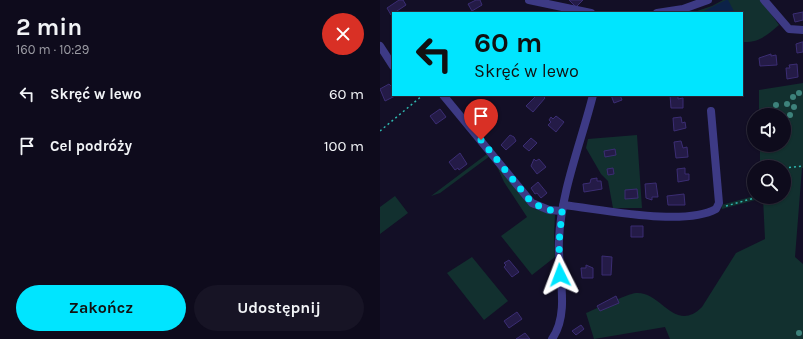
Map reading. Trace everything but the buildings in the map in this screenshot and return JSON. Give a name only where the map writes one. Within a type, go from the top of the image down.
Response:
[{"type":"street","points":[[529,0],[585,12]]},
{"type":"street","points":[[663,12],[683,8],[708,0]]},
{"type":"street","points":[[764,0],[789,29],[803,30]]},
{"type":"street","points":[[380,47],[392,65]]},
{"type":"street","points":[[443,96],[532,203],[549,210],[562,208],[658,216],[691,215],[716,209],[719,203],[712,111]]},
{"type":"street","points":[[552,339],[561,316],[559,243],[562,208],[593,96]]},
{"type":"path","points":[[380,131],[422,96]]},
{"type":"path","points":[[791,167],[803,166]]},
{"type":"path","points":[[716,209],[747,200]]},
{"type":"green space","points":[[723,0],[761,0],[779,25],[758,40],[743,42],[743,12],[694,12],[712,6]]},
{"type":"green space","points":[[803,83],[803,168],[795,257],[803,264],[803,339],[670,339],[665,327],[594,339],[586,313],[632,294],[645,294],[676,314],[684,316],[692,314],[702,307],[736,253],[765,239],[763,204],[791,204],[791,160],[760,160],[760,152],[791,152],[791,108],[759,108],[759,90]]},
{"type":"green space","points":[[637,135],[642,208],[613,208],[608,181],[601,174],[586,148],[588,139]]},
{"type":"green space","points":[[487,154],[490,156],[440,193],[431,196]]},
{"type":"green space","points":[[494,160],[535,209],[555,215],[555,257],[532,275],[501,236],[527,217],[504,182]]},
{"type":"green space","points":[[395,196],[408,213],[380,234],[380,207]]},
{"type":"green space","points":[[747,198],[747,202],[722,209],[721,205]]},
{"type":"green space","points":[[472,257],[508,301],[484,320],[447,273]]},
{"type":"water","points":[[728,0],[734,12],[702,12]]},
{"type":"route","points":[[481,140],[532,203],[549,210],[562,211],[559,243],[560,275]]}]
